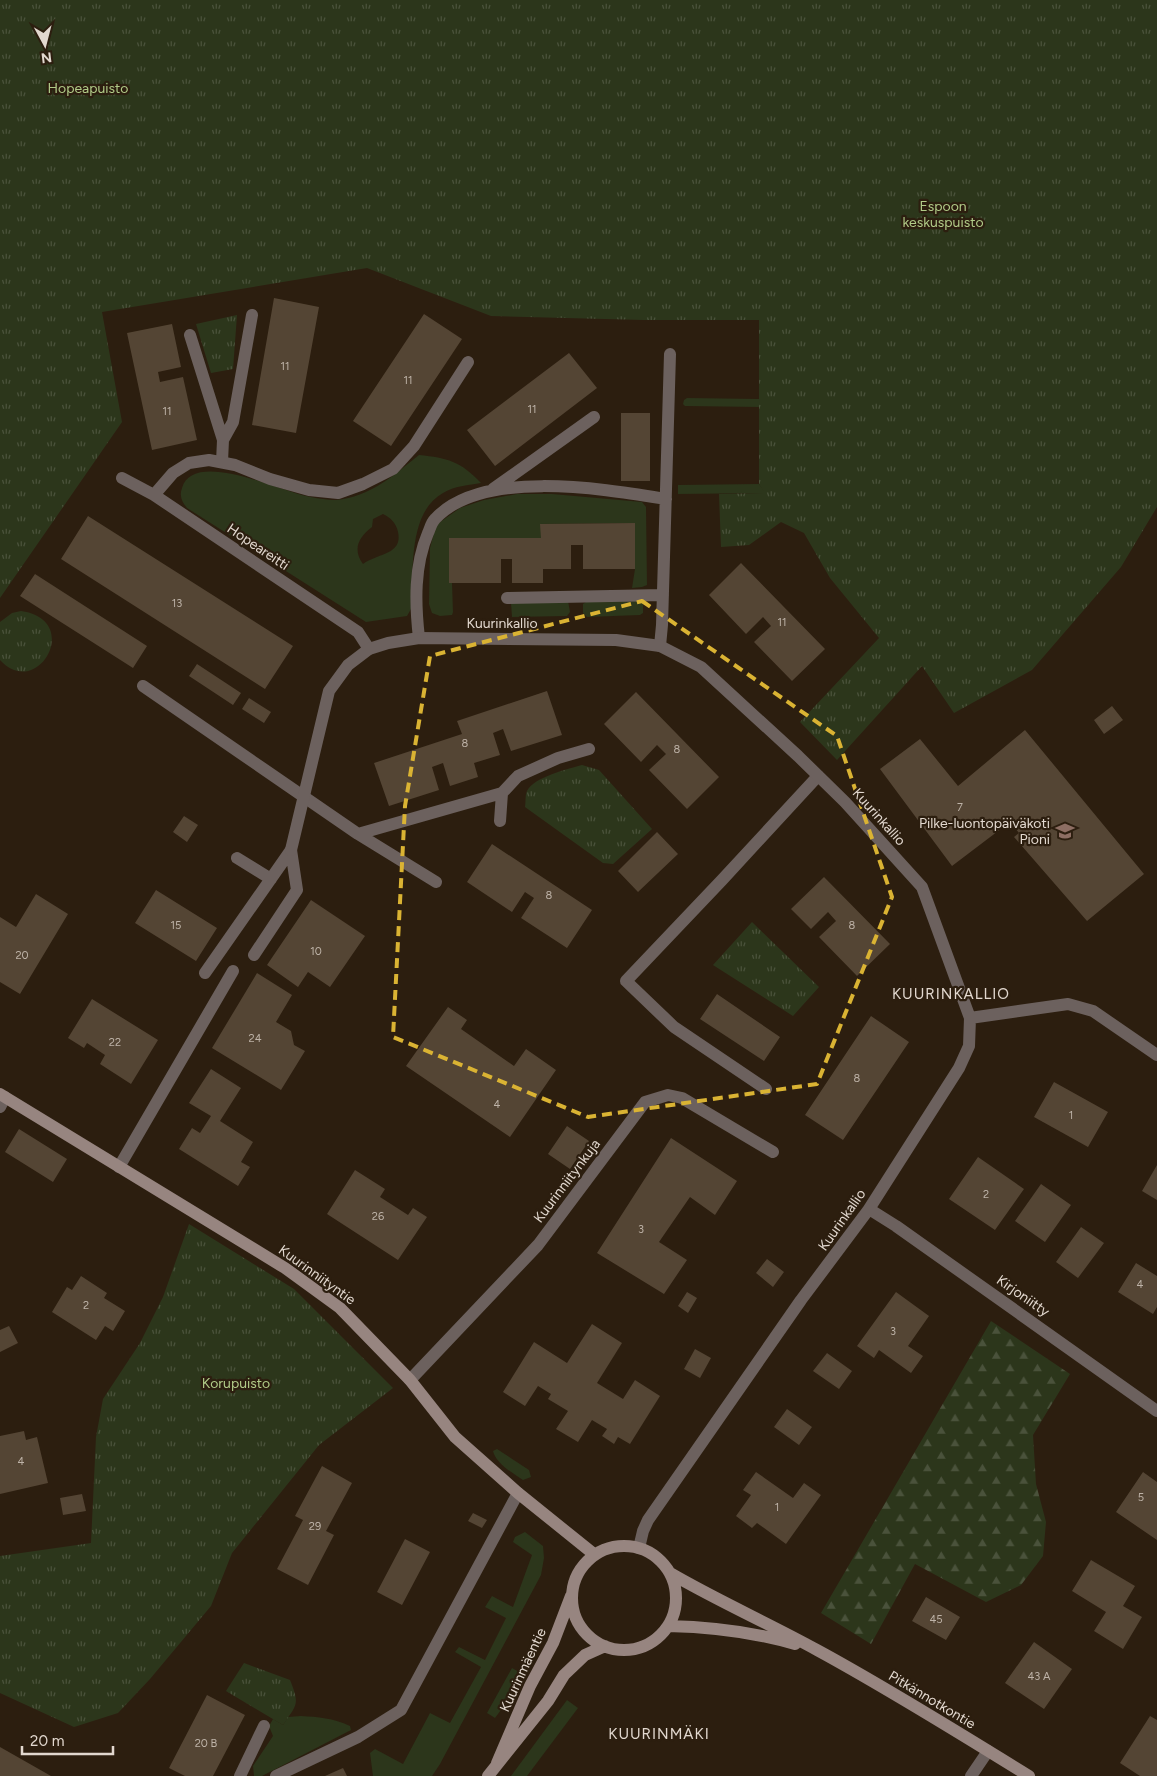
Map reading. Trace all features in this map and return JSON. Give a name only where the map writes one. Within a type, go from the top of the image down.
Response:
[{"type":"street","points":[[223,440],[232,422],[252,315]]},
{"type":"street","points":[[190,335],[223,440],[222,462]]},
{"type":"street","points":[[660,646],[670,354]]},
{"type":"street","points":[[154,495],[173,473],[189,463],[209,460],[235,465],[270,479],[309,490],[338,493],[364,484],[393,469],[414,446],[468,362]]},
{"type":"street","points":[[419,638],[416,581],[421,548],[433,520],[456,502],[493,489],[594,417]]},
{"type":"street","name":"Hopeareitti","points":[[122,478],[154,495],[358,632],[369,649]]},
{"type":"street","points":[[493,489],[540,487],[601,488],[666,499]]},
{"type":"street","points":[[507,598],[663,595]]},
{"type":"street","name":"Kuurinkallio","points":[[292,850],[329,691],[348,665],[369,649],[388,643],[419,638],[578,638],[616,640],[660,646],[701,667],[845,802],[922,887],[970,1018],[969,1046],[959,1068],[869,1209],[801,1300],[648,1520],[639,1548]]},
{"type":"street","points":[[143,686],[358,834],[436,882]]},
{"type":"street","points":[[358,834],[502,793],[518,776],[558,758],[589,749]]},
{"type":"street","points":[[766,1089],[674,1027],[626,981],[818,776]]},
{"type":"street","points":[[500,821],[502,793]]},
{"type":"street","points":[[205,973],[292,850]]},
{"type":"street","points":[[254,955],[297,890],[292,850]]},
{"type":"street","points":[[236,858],[271,879]]},
{"type":"street","points":[[119,1167],[233,971]]},
{"type":"street","points":[[970,1018],[1068,1004],[1093,1011],[1157,1054]]},
{"type":"street","name":"Kuurinniitynkuja","points":[[410,1380],[538,1245],[645,1102],[668,1095],[682,1098],[773,1152]]},
{"type":"street","name":"Kuurinniityntie","points":[[2,1099],[119,1167],[284,1268],[340,1308],[410,1380],[455,1437],[518,1493],[594,1555]]},
{"type":"street","name":"Kirjoniitty","points":[[869,1209],[1157,1411]]},
{"type":"street","points":[[276,1776],[358,1737],[401,1710],[518,1493]]},
{"type":"street","points":[[613,1547],[639,1548],[656,1558],[670,1573],[675,1587],[675,1608],[668,1626],[654,1641],[635,1649],[620,1650],[605,1646],[588,1636],[576,1619],[572,1599],[573,1589],[580,1570],[594,1555],[613,1547]]},
{"type":"street","name":"Pitkännotkontie","points":[[670,1573],[719,1601],[819,1651],[1029,1776]]},
{"type":"street","name":"Kuurinmäentie","points":[[497,1762],[530,1686],[564,1618],[573,1589]]},
{"type":"street","name":"Pitkännotkontie","points":[[668,1626],[708,1628],[780,1640],[819,1651]]},
{"type":"street","name":"Kuurinmäentie","points":[[488,1776],[497,1762],[548,1701],[564,1675],[585,1655],[605,1646]]},
{"type":"street","points":[[240,1776],[264,1726]]},
{"type":"street","points":[[971,1776],[988,1751]]},
{"type":"highlighted area","points":[[642,601],[837,736],[892,897],[817,1084],[588,1117],[393,1037],[405,806],[430,656]]},
{"type":"green space","name":"Espoon keskuspuisto","points":[[0,0],[1157,0],[1157,507],[1121,567],[1032,670],[954,713],[922,666],[837,760],[800,722],[879,638],[830,578],[804,533],[781,522],[749,545],[721,547],[719,494],[765,493],[759,484],[759,320],[644,320],[491,316],[367,268],[102,312],[122,422],[0,598]]},
{"type":"green space","points":[[237,315],[233,369],[211,373],[196,324]]},
{"type":"green space","points":[[687,398],[759,399],[759,407],[685,406],[683,404],[684,400]]},
{"type":"green space","points":[[419,455],[446,459],[460,465],[481,483],[462,486],[443,493],[431,502],[423,514],[415,545],[411,609],[407,616],[366,622],[187,508],[181,496],[182,488],[189,477],[202,472],[219,472],[259,481],[306,496],[336,500],[348,498],[360,495],[381,484]],"holes":[[[383,514],[396,526],[399,540],[397,545],[388,552],[363,564],[358,553],[358,544],[372,527],[373,519]]]},
{"type":"green space","points":[[759,484],[766,493],[678,494],[678,485]]},
{"type":"green space","points":[[517,494],[552,494],[642,502],[646,507],[647,585],[632,588],[635,569],[635,523],[541,524],[541,538],[449,538],[449,583],[452,583],[453,612],[452,615],[440,616],[432,613],[429,604],[430,548],[436,525],[460,508],[484,500]]},
{"type":"green space","points":[[638,600],[643,603],[643,613],[640,615],[587,617],[583,613],[583,604],[586,602]]},
{"type":"green space","points":[[568,601],[570,612],[567,616],[512,617],[511,603]]},
{"type":"green space","points":[[21,611],[40,617],[50,628],[52,641],[48,654],[40,665],[28,671],[14,670],[0,660],[0,622],[12,613]]},
{"type":"green space","points":[[582,765],[599,770],[652,829],[613,864],[603,863],[525,807],[526,794],[531,786],[552,774]]},
{"type":"green space","points":[[752,922],[819,987],[793,1016],[713,965]]},
{"type":"green space","name":"Korupuisto","points":[[189,1224],[294,1289],[393,1388],[319,1445],[232,1553],[211,1606],[150,1679],[118,1713],[74,1727],[0,1693],[0,1556],[91,1543],[96,1437],[103,1399],[140,1343],[163,1297]]},
{"type":"green space","points":[[991,1321],[1070,1374],[1033,1435],[1036,1484],[1046,1522],[1043,1556],[1021,1585],[986,1602],[915,1564],[871,1644],[821,1613]]},
{"type":"green space","points":[[497,1449],[529,1470],[531,1477],[523,1480],[505,1468],[495,1456],[493,1451]]},
{"type":"green space","points":[[525,1532],[543,1546],[544,1558],[541,1575],[440,1764],[432,1776],[373,1776],[370,1753],[375,1749],[403,1764],[430,1713],[450,1723],[481,1667],[455,1652],[459,1647],[485,1660],[506,1618],[485,1607],[492,1596],[513,1607],[532,1555],[513,1542],[515,1537]]},
{"type":"green space","points":[[244,1663],[290,1680],[296,1704],[283,1725],[226,1691]]},
{"type":"green space","points":[[512,1668],[526,1676],[495,1718],[487,1713]]},
{"type":"green space","points":[[567,1700],[578,1708],[527,1776],[511,1776]]},
{"type":"green space","points":[[301,1716],[338,1721],[350,1726],[351,1730],[262,1776],[254,1776],[253,1766],[273,1736],[269,1726],[273,1719],[283,1725],[288,1717]]},
{"type":"building","points":[[274,298],[319,307],[296,433],[252,425]]},
{"type":"building","points":[[424,314],[462,339],[391,446],[353,421]]},
{"type":"building","points":[[172,324],[181,367],[158,372],[160,382],[183,377],[197,440],[152,450],[127,333]]},
{"type":"building","points":[[569,353],[597,388],[495,466],[467,430]]},
{"type":"building","points":[[621,413],[650,413],[650,481],[621,481]]},
{"type":"building","points":[[88,516],[293,646],[265,689],[61,559]]},
{"type":"building","points":[[635,523],[635,569],[583,569],[583,545],[571,545],[571,569],[543,569],[543,583],[512,583],[512,559],[501,559],[501,583],[449,583],[449,538],[541,538],[540,524]]},
{"type":"building","points":[[741,563],[825,649],[792,681],[754,642],[771,626],[763,617],[746,634],[709,595]]},
{"type":"building","points":[[35,574],[147,646],[133,668],[20,596]]},
{"type":"building","points":[[197,664],[241,693],[233,705],[189,676]]},
{"type":"building","points":[[547,691],[562,735],[511,751],[503,729],[493,733],[500,755],[474,763],[478,777],[450,786],[443,763],[432,767],[439,790],[389,806],[374,763],[462,734],[457,721]]},
{"type":"building","points":[[636,692],[719,777],[687,809],[649,770],[666,754],[657,745],[641,762],[604,724]]},
{"type":"building","points":[[249,698],[271,712],[264,723],[242,709]]},
{"type":"building","points":[[1112,706],[1123,720],[1104,734],[1094,720]]},
{"type":"building","points":[[1025,730],[1144,874],[1087,921],[1014,837],[1019,833],[1010,822],[952,866],[880,769],[920,739],[958,786]]},
{"type":"building","points":[[184,816],[198,825],[187,842],[173,832]]},
{"type":"building","points":[[657,832],[678,854],[638,892],[618,871]]},
{"type":"building","points":[[492,844],[592,910],[567,948],[521,918],[534,898],[525,892],[512,912],[467,882]]},
{"type":"building","points":[[824,877],[890,944],[857,976],[819,937],[836,921],[828,912],[811,929],[791,909]]},
{"type":"building","points":[[156,890],[217,928],[196,961],[135,923]]},
{"type":"building","points":[[36,894],[68,914],[20,994],[0,982],[0,917],[16,927]]},
{"type":"building","points":[[311,900],[365,936],[330,987],[308,972],[298,987],[267,965]]},
{"type":"building","points":[[257,973],[292,995],[276,1022],[291,1031],[294,1045],[305,1051],[281,1090],[212,1048]]},
{"type":"building","points":[[717,994],[780,1037],[764,1061],[700,1019]]},
{"type":"building","points":[[92,999],[158,1040],[131,1084],[100,1064],[105,1055],[87,1043],[84,1048],[68,1038]]},
{"type":"building","points":[[448,1007],[467,1020],[461,1029],[514,1066],[526,1049],[556,1070],[510,1137],[406,1066]]},
{"type":"building","points":[[871,1016],[909,1042],[843,1140],[805,1115]]},
{"type":"building","points":[[211,1069],[241,1088],[220,1121],[253,1142],[241,1162],[250,1167],[238,1186],[179,1149],[192,1128],[200,1133],[211,1116],[189,1103]]},
{"type":"building","points":[[1054,1082],[1108,1112],[1088,1147],[1034,1117]]},
{"type":"building","points":[[567,1126],[589,1141],[570,1169],[548,1154]]},
{"type":"building","points":[[19,1129],[67,1159],[53,1182],[5,1152]]},
{"type":"building","points":[[671,1138],[737,1181],[715,1215],[690,1197],[659,1242],[687,1260],[664,1294],[597,1253]]},
{"type":"building","points":[[978,1157],[1024,1189],[995,1230],[949,1199]]},
{"type":"building","points":[[1157,1165],[1157,1200],[1142,1191]]},
{"type":"building","points":[[355,1170],[385,1189],[380,1197],[408,1215],[413,1208],[427,1217],[398,1260],[327,1214]]},
{"type":"building","points":[[1041,1184],[1071,1205],[1045,1242],[1015,1221]]},
{"type":"building","points":[[1081,1227],[1104,1243],[1078,1278],[1056,1262]]},
{"type":"building","points":[[767,1259],[784,1272],[773,1287],[756,1273]]},
{"type":"building","points":[[1136,1263],[1157,1276],[1157,1307],[1153,1314],[1118,1292]]},
{"type":"building","points":[[81,1276],[107,1293],[104,1298],[125,1311],[113,1331],[105,1326],[96,1340],[52,1312],[67,1287],[72,1290]]},
{"type":"building","points":[[687,1292],[697,1298],[688,1313],[678,1306]]},
{"type":"building","points":[[896,1292],[929,1316],[908,1346],[923,1356],[911,1373],[879,1350],[874,1358],[857,1346]]},
{"type":"building","points":[[592,1324],[622,1343],[597,1383],[623,1399],[635,1380],[660,1396],[630,1444],[618,1437],[614,1444],[602,1436],[607,1429],[592,1420],[578,1442],[556,1429],[568,1411],[548,1399],[551,1394],[538,1386],[525,1406],[503,1392],[534,1342],[567,1363]]},
{"type":"building","points":[[9,1326],[18,1343],[0,1352],[0,1330]]},
{"type":"building","points":[[695,1349],[711,1358],[700,1378],[684,1369]]},
{"type":"building","points":[[827,1353],[852,1371],[839,1389],[813,1371]]},
{"type":"building","points":[[787,1409],[812,1427],[799,1445],[774,1427]]},
{"type":"building","points":[[24,1431],[26,1440],[37,1437],[48,1483],[0,1494],[0,1436]]},
{"type":"building","points":[[322,1466],[352,1483],[326,1531],[334,1535],[308,1585],[277,1569],[303,1520],[295,1516]]},
{"type":"building","points":[[756,1472],[793,1498],[804,1483],[821,1495],[786,1544],[757,1523],[752,1528],[736,1516],[751,1495],[743,1490]]},
{"type":"building","points":[[1143,1472],[1157,1482],[1157,1540],[1116,1512]]},
{"type":"building","points":[[82,1494],[86,1511],[63,1515],[60,1498]]},
{"type":"building","points":[[473,1513],[487,1520],[482,1528],[468,1521]]},
{"type":"building","points":[[405,1539],[430,1552],[402,1605],[377,1592]]},
{"type":"building","points":[[1091,1560],[1135,1586],[1123,1606],[1142,1617],[1123,1649],[1094,1631],[1106,1612],[1072,1591]]},
{"type":"building","points":[[926,1597],[960,1617],[946,1640],[912,1621]]},
{"type":"building","points":[[1034,1642],[1072,1669],[1044,1709],[1005,1683]]},
{"type":"building","points":[[207,1695],[245,1715],[213,1776],[185,1776],[169,1768]]},
{"type":"building","points":[[1150,1716],[1157,1720],[1157,1776],[1140,1776],[1120,1763]]},
{"type":"building","points":[[0,1747],[51,1776],[0,1776]]},
{"type":"building","points":[[343,1768],[347,1776],[325,1776]]},
{"type":"place","name":"Pilke-luontopäiväkoti Pioni","points":[[1065,831]]},
{"type":"district","name":"KUURINKALLIO","points":[[951,994]]},
{"type":"district","name":"KUURINMÄKI","points":[[659,1734]]},
{"type":"park label","name":"Hopeapuisto","points":[[88,88]]}]
